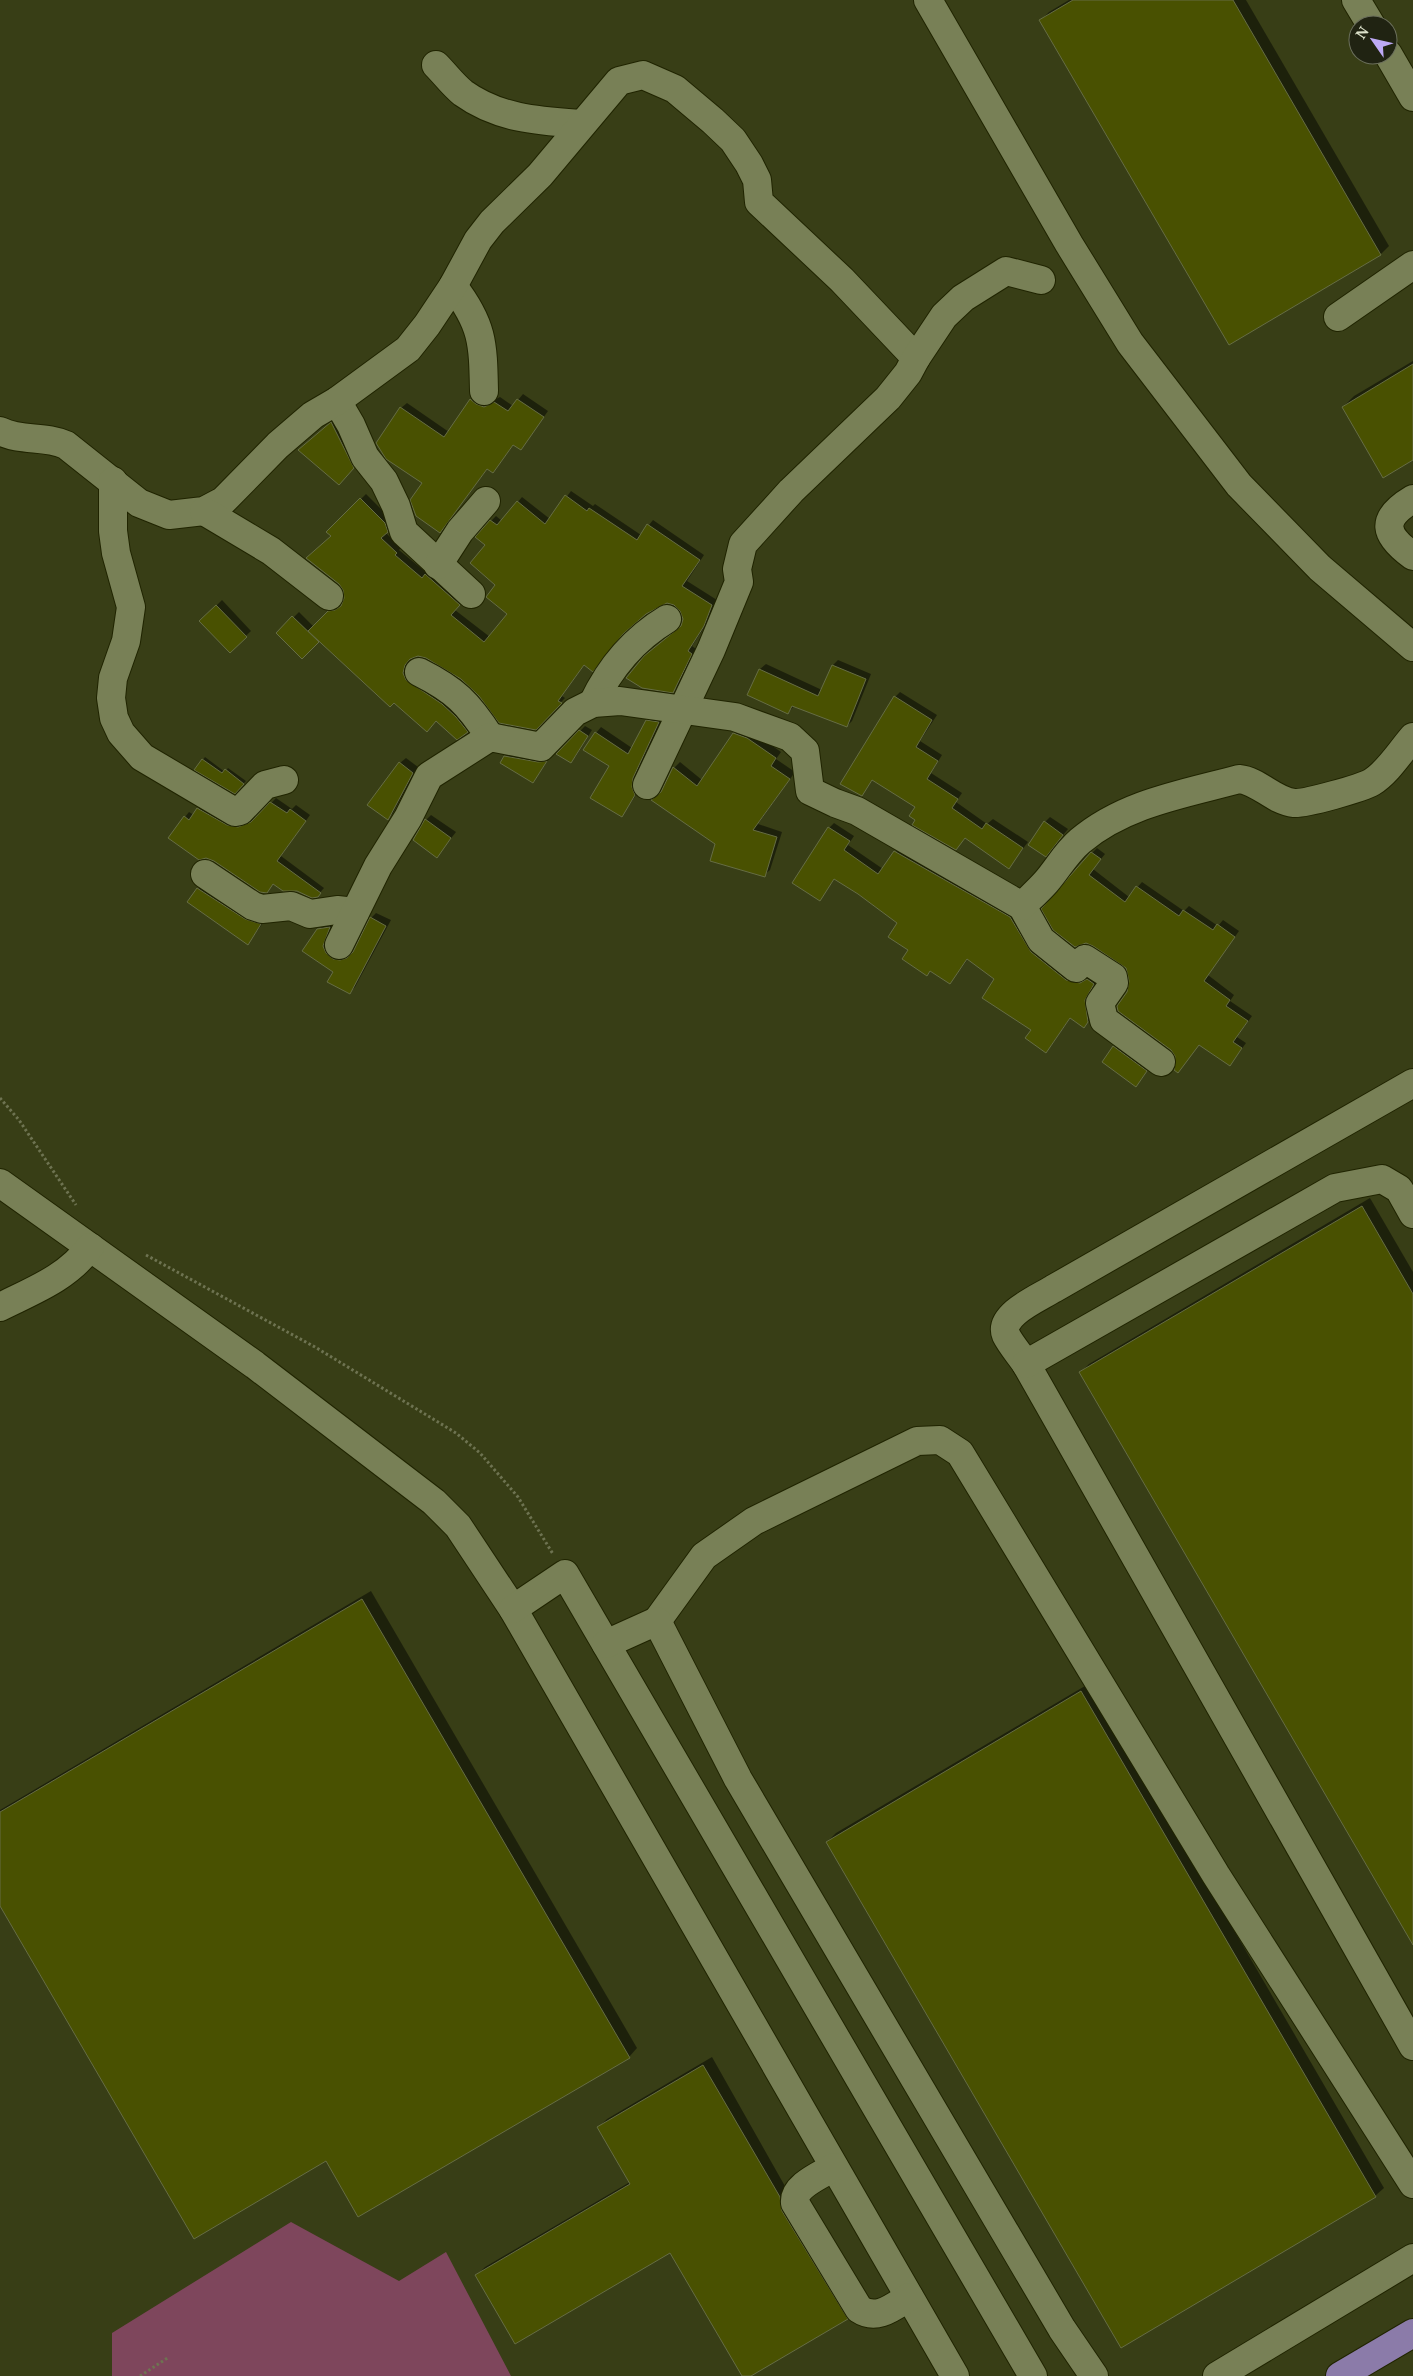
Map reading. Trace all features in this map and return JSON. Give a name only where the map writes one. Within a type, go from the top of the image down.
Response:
[{"type":"main road","points":[[1340,2376],[1413,2333]]},
{"type":"street","points":[[928,0],[1069,244],[1130,343],[1239,485],[1320,568],[1413,646]]},
{"type":"street","points":[[1356,0],[1365,15]]},
{"type":"street","points":[[436,65],[462,92],[503,114],[527,120],[582,124]]},
{"type":"street","points":[[1394,65],[1413,97]]},
{"type":"street","points":[[0,431],[16,437],[56,440],[77,451],[139,503],[152,510],[169,515],[204,511],[222,501],[278,445],[313,415],[337,401],[408,348],[427,325],[453,286],[466,260],[492,222],[540,175],[619,81],[643,75],[675,89],[733,140],[757,180],[759,202],[842,280],[916,358]]},
{"type":"street","points":[[1338,317],[1413,264]]},
{"type":"street","points":[[647,785],[739,582],[737,569],[743,544],[791,491],[888,398],[908,373],[944,316],[963,298],[1006,271],[1041,280]]},
{"type":"street","points":[[453,286],[468,305],[479,327],[483,347],[484,391]]},
{"type":"street","points":[[337,401],[351,425],[365,457],[387,487],[396,506],[404,532],[471,594]]},
{"type":"street","points":[[114,481],[112,513],[114,538],[131,606],[126,642],[118,659],[111,698],[114,718],[121,733],[151,764],[235,812],[240,811],[265,785],[284,780]]},
{"type":"street","points":[[1413,499],[1392,514],[1388,522],[1390,535],[1413,556]]},
{"type":"street","points":[[438,565],[460,531],[486,501]]},
{"type":"street","points":[[204,511],[235,527],[271,550],[329,596]]},
{"type":"street","points":[[606,702],[612,671],[629,648],[667,620]]},
{"type":"street","points":[[419,672],[458,695],[472,708],[490,737]]},
{"type":"street","points":[[338,945],[378,866],[408,818],[429,776],[490,737],[541,747],[567,718],[606,702],[735,717],[790,737],[805,751],[810,791],[857,811],[1022,906],[1041,940],[1076,968],[1085,959],[1114,977],[1114,983],[1100,1003],[1104,1020],[1161,1062]]},
{"type":"street","points":[[1022,906],[1047,881],[1059,864],[1081,841],[1104,823],[1133,808],[1239,779],[1250,780],[1285,800],[1294,803],[1310,802],[1371,782],[1398,756],[1413,737]]},
{"type":"street","points":[[205,874],[262,910],[291,906],[310,914],[337,910],[355,912]]},
{"type":"street","points":[[1413,1083],[1016,1312],[1008,1318],[1006,1334],[1026,1364],[1413,2046]]},
{"type":"street","points":[[1026,1364],[1335,1188],[1382,1179],[1399,1189],[1413,1214]]},
{"type":"street","points":[[0,1183],[255,1365],[434,1502],[458,1526],[513,1609],[955,2376]]},
{"type":"street","points":[[0,1308],[64,1274],[79,1262],[90,1247]]},
{"type":"street","points":[[606,1644],[657,1621],[704,1556],[754,1521],[917,1441],[940,1440],[960,1453],[1216,1875],[1413,2184]]},
{"type":"street","points":[[513,1609],[565,1574],[1033,2376]]},
{"type":"street","points":[[657,1621],[738,1779],[1062,2329],[1084,2364],[1094,2376]]},
{"type":"street","points":[[834,2167],[798,2190],[794,2197],[795,2203],[859,2310],[867,2315],[878,2315],[909,2297]]},
{"type":"street","points":[[1217,2376],[1413,2258]]},
{"type":"path","points":[[0,1098],[19,1120],[78,1208]]},
{"type":"path","points":[[145,1254],[315,1347],[456,1433],[480,1453],[518,1496],[565,1574]]},
{"type":"path","points":[[140,2376],[169,2357]]},
{"type":"shaded area","points":[[291,2222],[399,2281],[446,2252],[511,2376],[112,2376],[112,2333]]},
{"type":"building","points":[[1073,0],[1233,0],[1381,255],[1229,345],[1039,20]]},
{"type":"building","points":[[1413,364],[1413,460],[1383,478],[1342,407]]},
{"type":"building","points":[[470,399],[484,407],[494,402],[508,411],[517,399],[544,417],[521,450],[513,445],[493,473],[487,469],[440,533],[416,516],[410,500],[422,483],[386,459],[376,443],[400,407],[444,437]]},
{"type":"building","points":[[331,422],[354,468],[339,485],[298,450]]},
{"type":"building","points":[[565,495],[587,511],[589,508],[637,540],[647,524],[700,560],[682,586],[712,605],[704,626],[688,651],[692,654],[673,693],[642,688],[626,678],[644,656],[681,626],[683,619],[680,611],[674,605],[667,603],[646,614],[623,634],[593,672],[584,665],[558,701],[562,703],[536,730],[499,723],[479,696],[461,679],[426,658],[418,656],[410,659],[405,665],[403,673],[406,680],[442,704],[456,717],[468,732],[457,740],[436,721],[427,732],[394,703],[390,707],[308,631],[328,611],[335,610],[341,606],[344,598],[343,590],[339,584],[306,558],[331,536],[326,532],[360,498],[385,523],[388,532],[381,538],[397,553],[395,555],[422,578],[425,574],[460,605],[451,615],[484,642],[507,614],[486,597],[495,585],[470,563],[485,545],[475,537],[490,520],[497,525],[517,501],[545,524]]},
{"type":"building","points":[[216,605],[247,637],[230,653],[199,621]]},
{"type":"building","points":[[292,616],[319,642],[302,659],[276,633]]},
{"type":"building","points":[[832,665],[866,679],[847,727],[792,706],[788,714],[747,695],[759,669],[818,696]]},
{"type":"building","points":[[894,696],[932,720],[916,747],[938,761],[927,779],[958,799],[952,808],[982,829],[986,823],[1023,848],[1009,869],[965,838],[956,850],[912,825],[915,820],[909,816],[915,807],[872,780],[862,796],[840,784]]},
{"type":"building","points":[[646,720],[659,722],[633,778],[632,787],[635,795],[622,817],[590,798],[609,766],[583,750],[595,732],[628,754]]},
{"type":"building","points":[[579,730],[588,736],[571,763],[556,754]]},
{"type":"building","points":[[733,733],[747,738],[776,758],[771,766],[790,779],[753,830],[777,837],[765,877],[710,861],[715,844],[651,800],[661,792],[673,767],[697,786]]},
{"type":"building","points":[[504,756],[538,762],[547,761],[533,783],[500,763]]},
{"type":"building","points":[[202,759],[222,773],[225,769],[244,784],[235,794],[194,770]]},
{"type":"building","points":[[399,762],[413,773],[388,820],[367,805]]},
{"type":"building","points":[[270,802],[287,813],[290,809],[306,821],[277,861],[321,893],[318,897],[312,898],[297,891],[283,891],[273,884],[267,893],[260,892],[214,861],[206,858],[199,860],[168,838],[184,816],[189,820],[197,808],[227,825],[238,827],[251,822]]},
{"type":"building","points":[[425,819],[451,838],[437,858],[413,840]]},
{"type":"building","points":[[1044,821],[1063,835],[1046,857],[1028,845]]},
{"type":"building","points":[[828,827],[850,841],[844,850],[878,874],[894,851],[1010,917],[1031,952],[1066,980],[1080,983],[1087,979],[1094,984],[1085,1000],[1088,1022],[1084,1028],[1070,1018],[1046,1053],[1025,1038],[1031,1030],[982,998],[994,979],[967,959],[950,984],[930,971],[927,976],[902,959],[908,950],[888,937],[897,923],[858,894],[834,879],[820,901],[792,883]]},
{"type":"building","points":[[1091,852],[1101,859],[1089,875],[1125,902],[1136,886],[1179,916],[1183,910],[1213,930],[1217,924],[1235,937],[1204,981],[1230,1000],[1226,1006],[1248,1021],[1233,1042],[1242,1048],[1230,1066],[1199,1045],[1178,1073],[1174,1070],[1175,1056],[1171,1050],[1118,1011],[1117,1006],[1127,992],[1129,981],[1126,968],[1086,943],[1075,947],[1053,930],[1041,909]]},
{"type":"building","points":[[197,888],[245,919],[261,924],[248,945],[187,902]]},
{"type":"building","points":[[370,917],[386,926],[350,994],[327,982],[333,972],[302,951],[317,929],[330,927],[323,946],[326,953],[333,959],[347,958],[353,952]]},
{"type":"building","points":[[1113,1046],[1147,1071],[1136,1087],[1102,1062]]},
{"type":"building","points":[[1362,1206],[1413,1294],[1413,1945],[1079,1372]]},
{"type":"building","points":[[362,1599],[630,2058],[358,2217],[326,2161],[194,2239],[0,1906],[0,1812]]},
{"type":"building","points":[[1081,1691],[1376,2197],[1121,2348],[826,1842]]},
{"type":"building","points":[[703,2065],[780,2197],[782,2211],[848,2319],[751,2376],[742,2376],[670,2253],[515,2344],[475,2275],[630,2184],[597,2127]]}]
